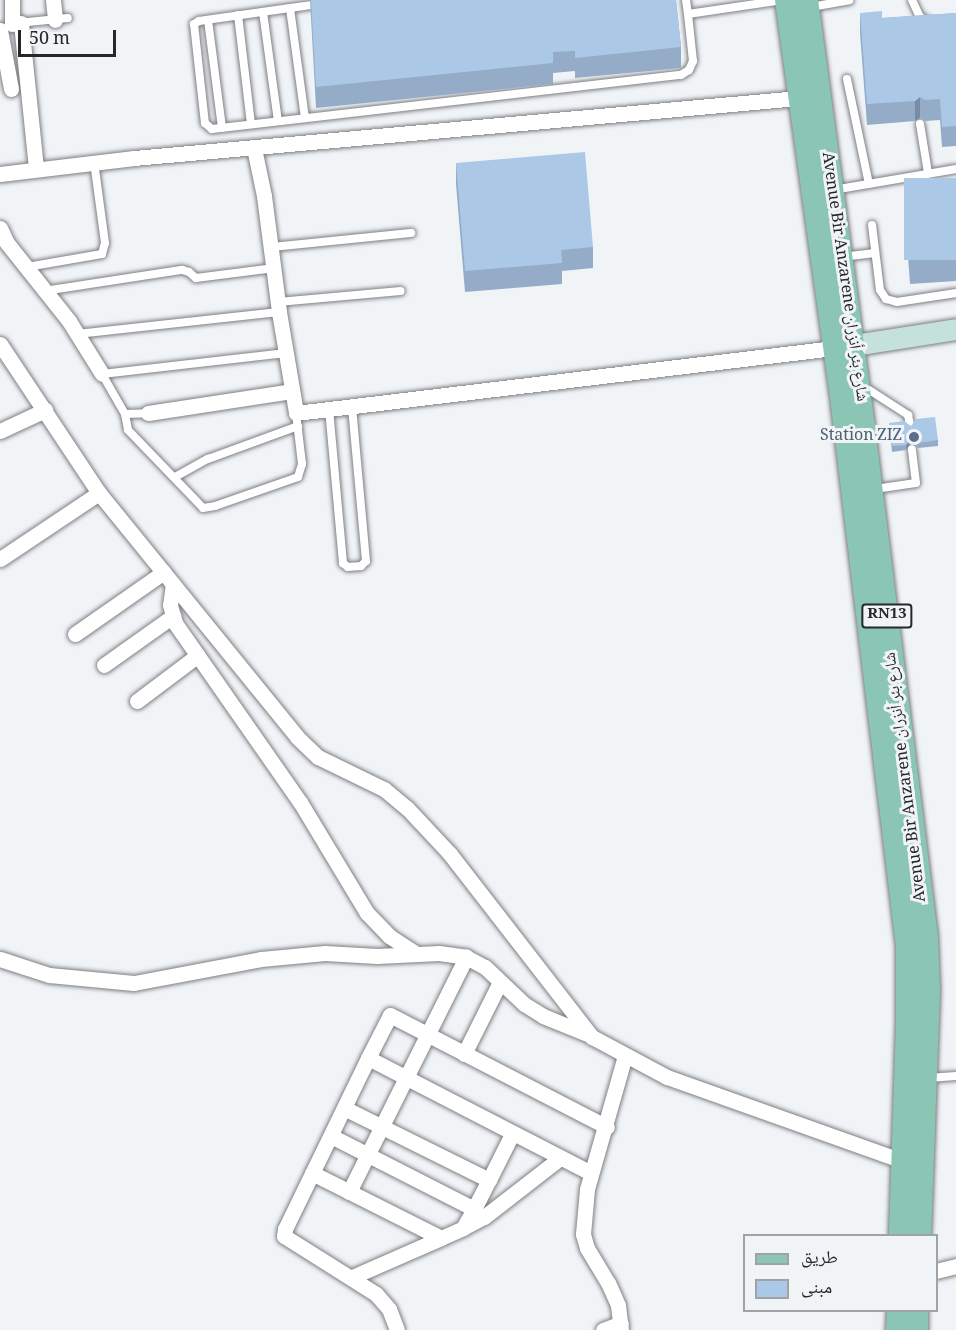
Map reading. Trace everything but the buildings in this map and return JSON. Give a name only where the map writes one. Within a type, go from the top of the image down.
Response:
[{"type":"main road","name":"Avenue Bir Anzarene شارع بئر أنزران","points":[[796,2],[799,98],[843,346],[908,946],[901,1234]]},
{"type":"main road","name":"Avenue Bir Anzarene شارع بئر أنزران","points":[[796,2],[832,190],[841,257],[843,346],[857,382],[926,938],[928,991],[918,1234]]},
{"type":"main road","points":[[898,1330],[899,1312]]},
{"type":"main road","points":[[916,1312],[916,1330]]},
{"type":"street","points":[[10,89],[8,26],[12,0]]},
{"type":"street","points":[[53,0],[61,19]]},
{"type":"street","points":[[8,26],[36,168]]},
{"type":"street","points":[[0,174],[94,162],[799,98]]},
{"type":"street","points":[[254,148],[297,419],[329,409],[843,346],[956,329]]},
{"type":"street","points":[[0,228],[7,243],[77,334],[102,374]]},
{"type":"street","points":[[0,344],[99,493],[297,737],[318,757],[384,789],[407,808],[450,854],[592,1036]]},
{"type":"street","points":[[148,413],[291,391]]},
{"type":"street","points":[[0,431],[45,410]]},
{"type":"street","points":[[0,559],[99,493]]},
{"type":"street","points":[[168,578],[173,616],[300,802],[367,913],[389,936],[417,954]]},
{"type":"street","points":[[75,634],[168,578]]},
{"type":"street","points":[[104,665],[173,616]]},
{"type":"street","points":[[137,701],[198,655]]},
{"type":"street","points":[[0,959],[49,975],[134,983],[261,959],[325,953],[377,956],[439,953],[466,957],[485,967],[524,1004],[543,1016],[592,1036],[667,1077],[903,1161]]},
{"type":"street","points":[[349,1192],[466,957]]},
{"type":"street","points":[[464,1054],[500,982]]},
{"type":"street","points":[[397,1330],[389,1309],[376,1294],[284,1236],[312,1173],[390,1015],[607,1127]]},
{"type":"street","points":[[603,1330],[621,1326],[612,1290],[587,1248],[583,1234],[587,1189],[607,1127],[625,1056]]},
{"type":"street","points":[[368,1058],[591,1173]]},
{"type":"street","points":[[344,1108],[489,1180]]},
{"type":"street","points":[[463,1228],[512,1134]]},
{"type":"street","points":[[331,1136],[474,1209]]},
{"type":"street","points":[[352,1278],[484,1217],[560,1158]]},
{"type":"street","points":[[312,1173],[441,1238]]},
{"type":"street","points":[[938,1270],[956,1266]]},
{"type":"lane","points":[[331,3],[199,21],[194,29],[205,123],[212,129],[222,128],[681,75],[689,70],[693,61],[686,0]]},
{"type":"lane","points":[[688,14],[796,2],[849,0]]},
{"type":"lane","points":[[912,0],[920,17],[927,21],[936,21]]},
{"type":"lane","points":[[290,8],[305,118]]},
{"type":"lane","points":[[263,12],[278,121]]},
{"type":"lane","points":[[238,15],[251,124]]},
{"type":"lane","points":[[8,26],[61,19]]},
{"type":"lane","points":[[208,20],[222,128]]},
{"type":"lane","points":[[847,79],[869,184]]},
{"type":"lane","points":[[920,124],[928,174]]},
{"type":"lane","points":[[26,267],[102,254],[105,243],[94,162]]},
{"type":"lane","points":[[832,190],[956,169]]},
{"type":"lane","points":[[872,225],[880,290],[886,300],[897,302],[956,292]]},
{"type":"lane","points":[[271,247],[411,233]]},
{"type":"lane","points":[[841,257],[875,253]]},
{"type":"lane","points":[[44,291],[182,270],[196,278],[274,268]]},
{"type":"lane","points":[[77,334],[401,291]]},
{"type":"lane","points":[[175,477],[208,459],[297,419],[302,464],[298,477],[209,508],[199,504],[128,430],[125,414],[102,374],[286,353]]},
{"type":"lane","points":[[857,382],[908,415],[910,425]]},
{"type":"lane","points":[[329,409],[343,563],[348,567],[361,566],[366,561],[352,406]]},
{"type":"lane","points":[[125,414],[148,413]]},
{"type":"lane","points":[[870,489],[916,483],[912,449]]},
{"type":"lane","points":[[924,1078],[956,1076]]},
{"type":"place","name":"Station ZIZ","points":[[914,437]]}]
